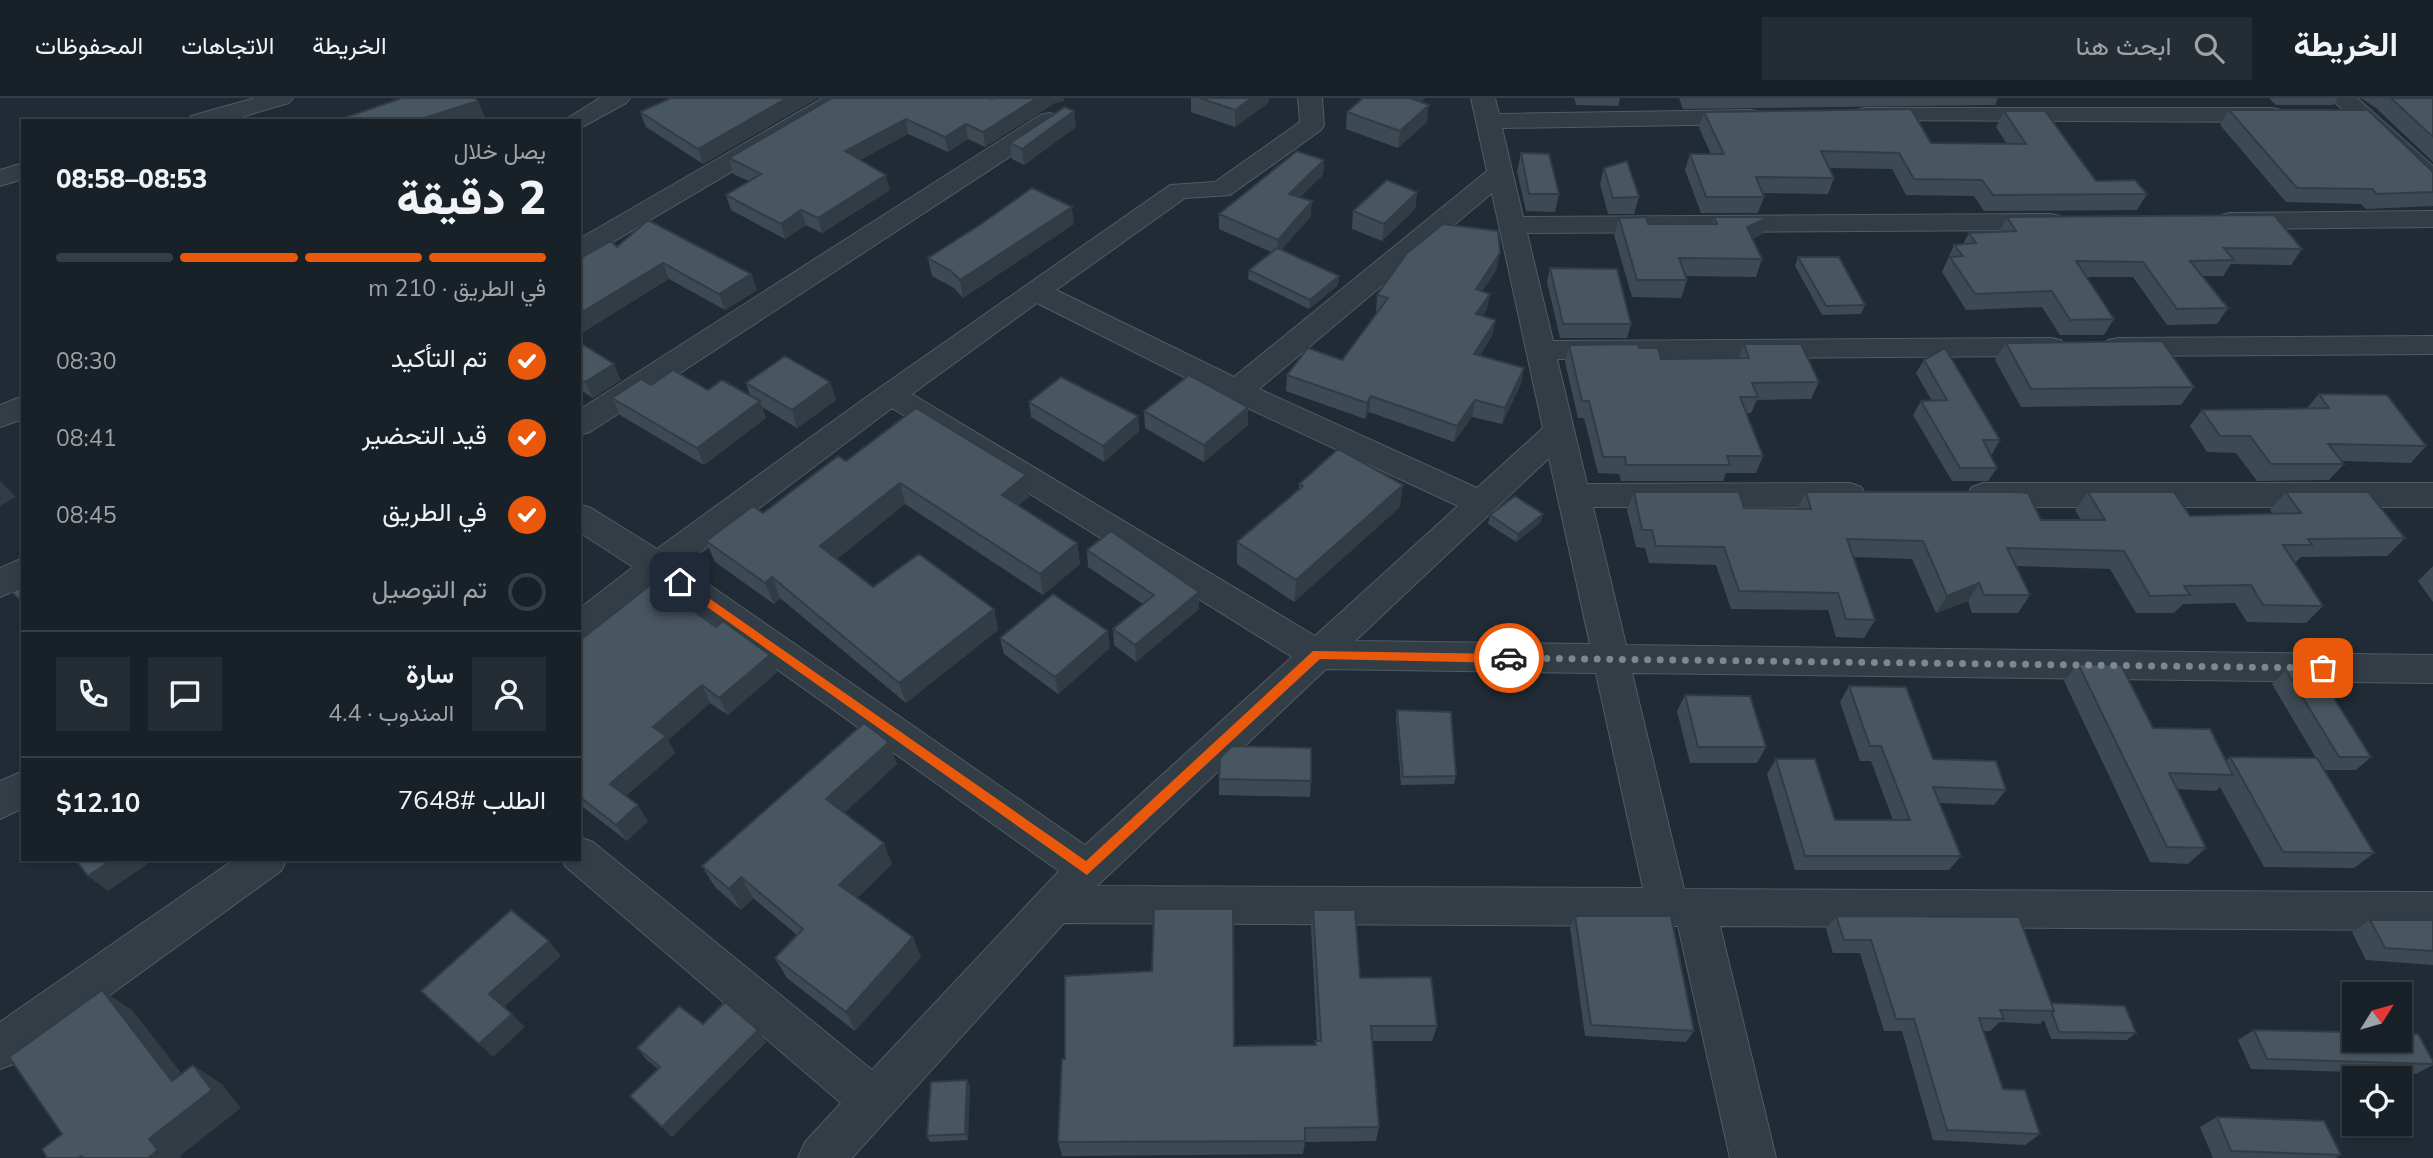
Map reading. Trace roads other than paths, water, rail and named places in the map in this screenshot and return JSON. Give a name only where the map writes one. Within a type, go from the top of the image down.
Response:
[{"type":"street","points":[[207,119],[281,98]]},
{"type":"street","points":[[579,119],[618,98]]},
{"type":"street","points":[[581,249],[840,98]]},
{"type":"street","points":[[581,626],[657,566],[1179,190],[1221,190],[1312,125],[1310,98]]},
{"type":"street","points":[[2342,98],[2365,115],[2433,180]]},
{"type":"street","points":[[1753,1158],[1611,660],[1486,109],[1773,117]]},
{"type":"street","points":[[581,424],[1065,110]]},
{"type":"street","points":[[1842,116],[2296,115]]},
{"type":"street","points":[[2323,115],[2365,115]]},
{"type":"street","points":[[0,178],[21,172]]},
{"type":"street","points":[[1237,391],[1500,173]]},
{"type":"street","points":[[2210,221],[2433,219]]},
{"type":"street","points":[[1512,225],[2070,222]]},
{"type":"street","points":[[1037,290],[1237,391],[1481,503]]},
{"type":"street","points":[[1540,350],[2433,345]]},
{"type":"street","points":[[892,395],[1318,655],[2433,669]]},
{"type":"street","points":[[0,417],[21,407]]},
{"type":"street","points":[[821,1158],[1087,869],[1559,430]]},
{"type":"street","points":[[1574,495],[1878,495]]},
{"type":"street","points":[[1948,495],[2433,495]]},
{"type":"street","points":[[581,517],[657,566],[1087,869]]},
{"type":"street","points":[[0,584],[21,572]]},
{"type":"street","points":[[0,802],[21,788]]},
{"type":"street","points":[[581,856],[873,1100]]},
{"type":"street","points":[[0,1048],[265,861]]},
{"type":"street","points":[[1054,904],[2433,911]]}]
